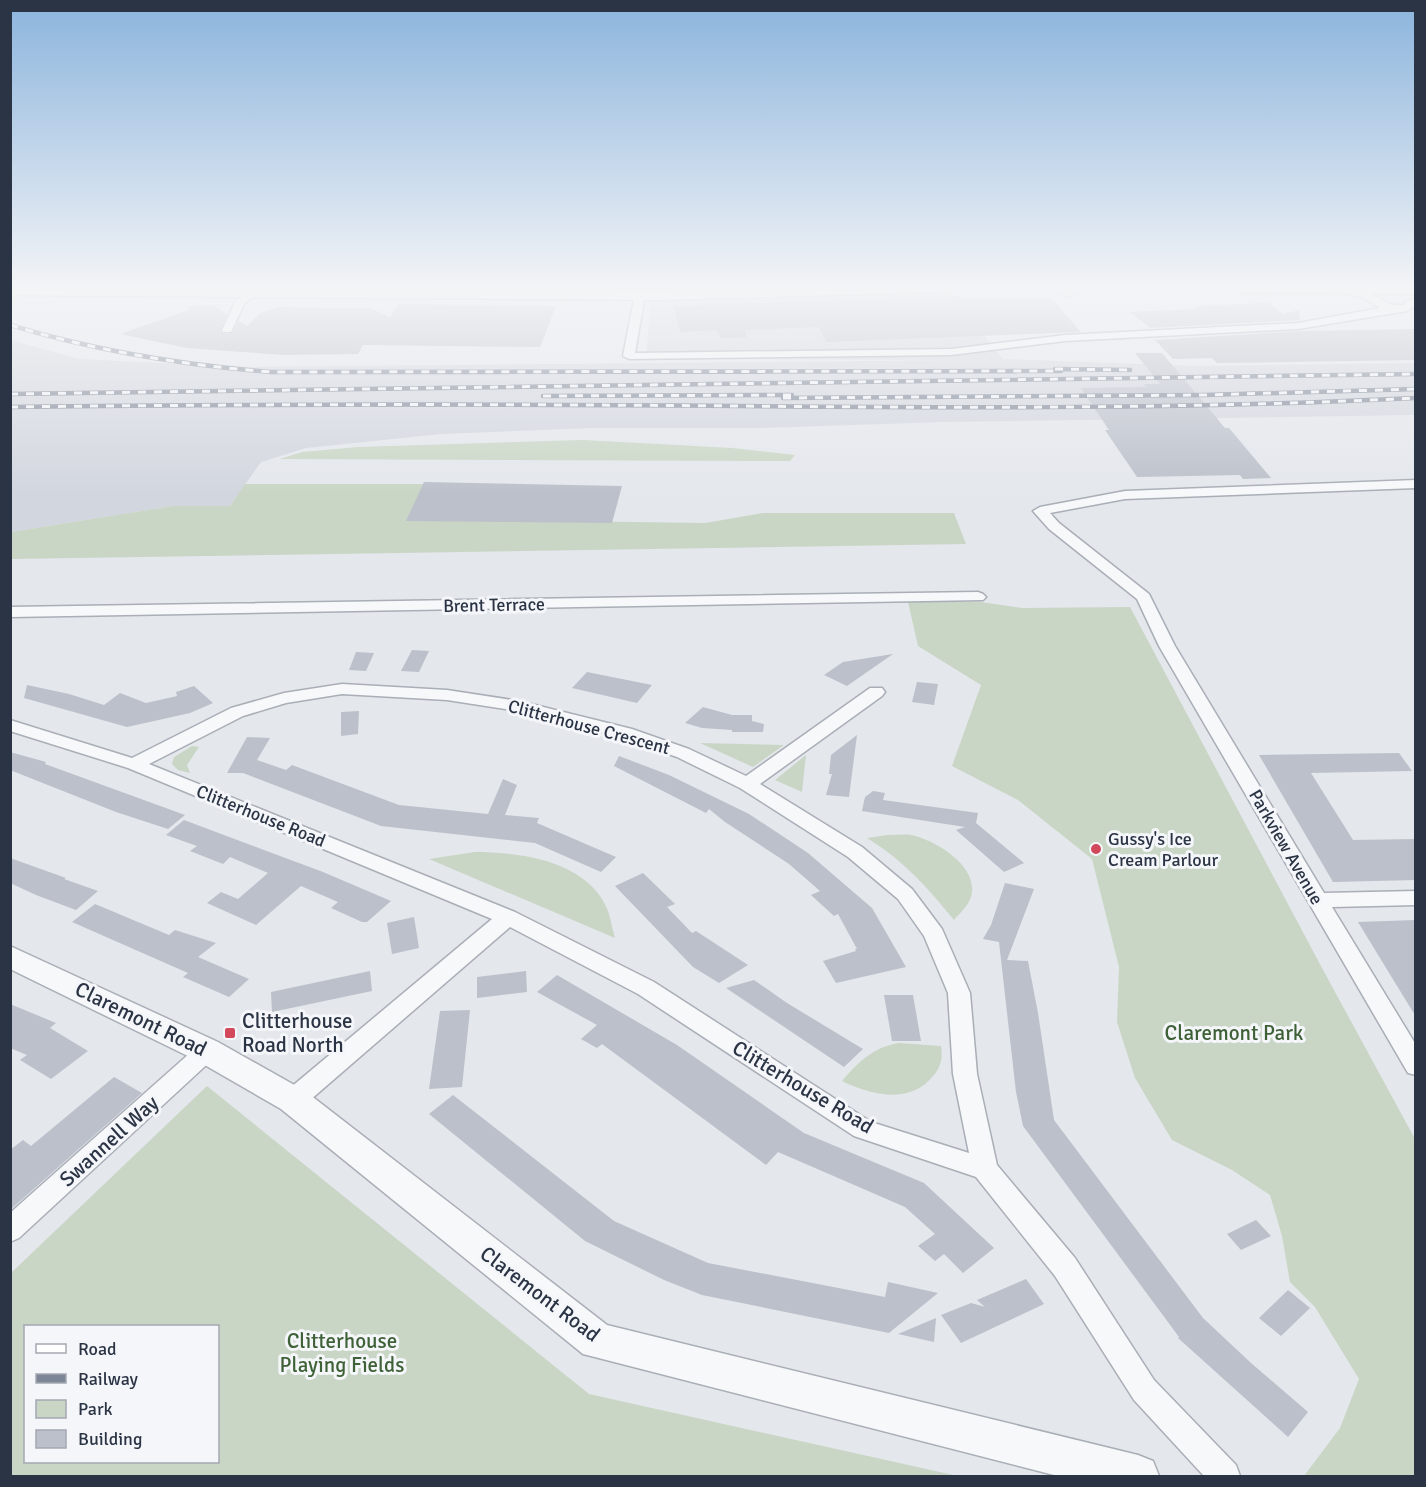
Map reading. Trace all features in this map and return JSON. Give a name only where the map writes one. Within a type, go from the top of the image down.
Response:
[{"type":"street","name":"Parkview Avenue","points":[[1416,484],[1125,495],[1040,511],[1054,526],[1144,597],[1158,627],[1416,1066]]},
{"type":"street","name":"Brent Terrace","points":[[10,612],[978,597]]},
{"type":"street","name":"Clitterhouse Crescent","points":[[134,764],[237,712],[284,698],[342,690],[447,695],[519,706],[626,734],[674,750],[747,784],[855,852],[905,894],[933,934],[959,993],[965,1074],[985,1169]]},
{"type":"street","points":[[747,784],[876,692]]},
{"type":"street","name":"Clitterhouse Road","points":[[10,725],[134,764],[508,917],[646,988],[863,1129],[985,1169]]},
{"type":"street","points":[[1317,900],[1416,898]]},
{"type":"street","points":[[293,1100],[508,917]]},
{"type":"street","name":"Claremont Road","points":[[10,956],[207,1051],[293,1100],[597,1341],[1138,1476]]},
{"type":"street","name":"Swannell Way","points":[[10,1230],[207,1051]]},
{"type":"street","points":[[985,1169],[1065,1267],[1144,1390],[1226,1476]]},
{"type":"shaded area","points":[[11,356],[70,356],[79,359],[240,367],[968,360],[646,359],[646,356],[1001,356],[1003,359],[1195,366],[1415,363],[1415,415],[944,422],[762,428],[593,428],[441,434],[306,448],[261,462],[230,506],[173,506],[11,532]]},
{"type":"green space","points":[[584,440],[732,448],[795,455],[790,461],[280,459],[302,452],[359,447]]},
{"type":"green space","points":[[245,484],[429,484],[409,519],[705,523],[763,513],[954,513],[966,544],[11,559],[11,532],[173,506],[230,506]]},
{"type":"green space","name":"Claremont Park","points":[[908,602],[981,602],[1022,608],[1130,607],[1415,1139],[1415,1476],[1304,1476],[1340,1428],[1359,1379],[1315,1307],[1290,1282],[1282,1236],[1270,1195],[1232,1170],[1172,1140],[1135,1078],[1117,1022],[1119,967],[1092,859],[1018,800],[952,766],[981,685],[918,646]]},
{"type":"green space","points":[[700,743],[784,745],[753,767]]},
{"type":"green space","points":[[192,746],[199,747],[187,765],[190,773],[178,770],[172,764],[174,757]]},
{"type":"green space","points":[[806,755],[802,792],[775,780]]},
{"type":"green space","points":[[908,835],[921,838],[943,849],[963,866],[972,886],[971,897],[954,920],[914,875],[867,838]]},
{"type":"green space","points":[[475,852],[532,857],[570,870],[599,894],[608,911],[615,938],[429,859]]},
{"type":"green space","points":[[899,1043],[941,1046],[940,1066],[924,1085],[913,1091],[889,1095],[865,1090],[842,1081],[874,1052]]},
{"type":"green space","name":"Clitterhouse Playing Fields","points":[[207,1086],[589,1394],[958,1476],[11,1476],[11,1273]]},
{"type":"building","points":[[1138,356],[1165,356],[1271,478],[1243,479],[1240,475],[1137,477],[1105,430],[1109,430],[1081,388],[1146,387],[1144,384],[1160,384]]},
{"type":"building","points":[[1171,356],[1416,356],[1416,360],[1217,363],[1212,358],[1173,359]]},
{"type":"building","points":[[424,482],[622,486],[612,523],[406,521]]},
{"type":"building","points":[[412,650],[429,651],[419,672],[401,671]]},
{"type":"building","points":[[356,652],[374,653],[366,671],[349,670]]},
{"type":"building","points":[[893,654],[847,686],[824,675],[843,662]]},
{"type":"building","points":[[587,672],[652,685],[637,703],[572,688]]},
{"type":"building","points":[[917,682],[938,684],[934,705],[912,702]]},
{"type":"building","points":[[27,685],[69,694],[104,705],[120,693],[146,703],[177,696],[176,692],[194,686],[213,703],[190,713],[127,727],[24,698]]},
{"type":"building","points":[[703,707],[732,715],[752,715],[752,721],[764,724],[763,732],[732,732],[732,730],[702,728],[685,723]]},
{"type":"building","points":[[359,711],[358,734],[341,736],[341,712]]},
{"type":"building","points":[[857,735],[849,797],[826,795],[832,774],[829,774],[831,755]]},
{"type":"building","points":[[247,737],[270,738],[257,760],[286,770],[292,765],[399,805],[488,814],[503,779],[517,785],[505,815],[539,818],[537,823],[616,857],[601,872],[535,843],[381,826],[243,773],[227,773]]},
{"type":"building","points":[[10,752],[46,762],[45,764],[185,815],[168,829],[116,812],[10,770]]},
{"type":"building","points":[[1399,753],[1412,771],[1311,773],[1353,840],[1416,839],[1416,880],[1333,882],[1259,755]]},
{"type":"building","points":[[619,756],[669,775],[749,814],[808,853],[872,908],[906,967],[836,983],[823,961],[857,949],[838,914],[834,916],[811,895],[820,891],[789,864],[709,809],[706,813],[614,766]]},
{"type":"building","points":[[873,791],[885,793],[883,800],[978,813],[976,823],[1024,863],[1004,872],[956,830],[965,827],[862,811],[865,797]]},
{"type":"building","points":[[184,820],[323,872],[391,901],[367,922],[362,922],[331,908],[338,902],[301,886],[256,925],[207,903],[221,892],[238,899],[268,873],[230,857],[223,864],[190,851],[197,846],[166,835]]},
{"type":"building","points":[[10,858],[98,891],[76,910],[36,895],[10,883]]},
{"type":"building","points":[[643,873],[675,904],[667,907],[692,933],[696,931],[748,965],[719,983],[693,967],[615,886]]},
{"type":"building","points":[[1005,883],[1034,889],[1007,960],[1028,961],[1054,1120],[1203,1318],[1308,1412],[1288,1437],[1178,1338],[1023,1126],[1016,1092],[999,942],[983,939],[991,925]]},
{"type":"building","points":[[95,904],[169,935],[175,930],[216,943],[198,957],[249,979],[229,997],[183,977],[188,973],[72,922]]},
{"type":"building","points":[[414,917],[419,948],[392,954],[387,923]]},
{"type":"building","points":[[1416,920],[1416,1017],[1358,922]]},
{"type":"building","points":[[370,971],[372,991],[272,1012],[271,992]]},
{"type":"building","points":[[526,971],[527,992],[477,998],[477,977]]},
{"type":"building","points":[[557,975],[677,1045],[804,1133],[924,1183],[994,1248],[963,1273],[944,1254],[935,1261],[918,1246],[935,1234],[905,1207],[778,1152],[766,1165],[602,1044],[597,1048],[581,1039],[597,1025],[537,992]]},
{"type":"building","points":[[754,980],[863,1049],[844,1067],[726,988]]},
{"type":"building","points":[[884,995],[913,995],[921,1041],[892,1041]]},
{"type":"building","points":[[10,1004],[56,1023],[50,1028],[88,1051],[51,1079],[20,1060],[27,1055],[10,1048]]},
{"type":"building","points":[[470,1010],[462,1087],[429,1089],[440,1011]]},
{"type":"building","points":[[114,1077],[142,1093],[10,1210],[10,1150],[23,1140],[31,1146]]},
{"type":"building","points":[[453,1095],[614,1221],[708,1263],[885,1297],[888,1282],[938,1293],[889,1333],[702,1295],[664,1280],[585,1241],[429,1114]]},
{"type":"building","points":[[1256,1220],[1271,1236],[1241,1250],[1227,1234]]},
{"type":"building","points":[[1026,1279],[1044,1304],[961,1343],[941,1315],[971,1303],[985,1307],[977,1300]]},
{"type":"building","points":[[1288,1290],[1310,1308],[1281,1336],[1259,1318]]},
{"type":"building","points":[[936,1318],[934,1342],[898,1334]]},
{"type":"railway","points":[[142,356],[271,372],[1061,371]]},
{"type":"railway","points":[[1055,369],[1130,370]]},
{"type":"railway","points":[[10,394],[1416,374]]},
{"type":"railway","points":[[783,398],[1204,395],[1416,389]]},
{"type":"railway","points":[[543,396],[792,395]]},
{"type":"railway","points":[[10,407],[192,405],[1077,407],[1416,398]]},
{"type":"place","name":"Gussy's Ice Cream Parlour","points":[[1096,849]]},
{"type":"place","name":"Clitterhouse Road North","points":[[230,1033]]}]
